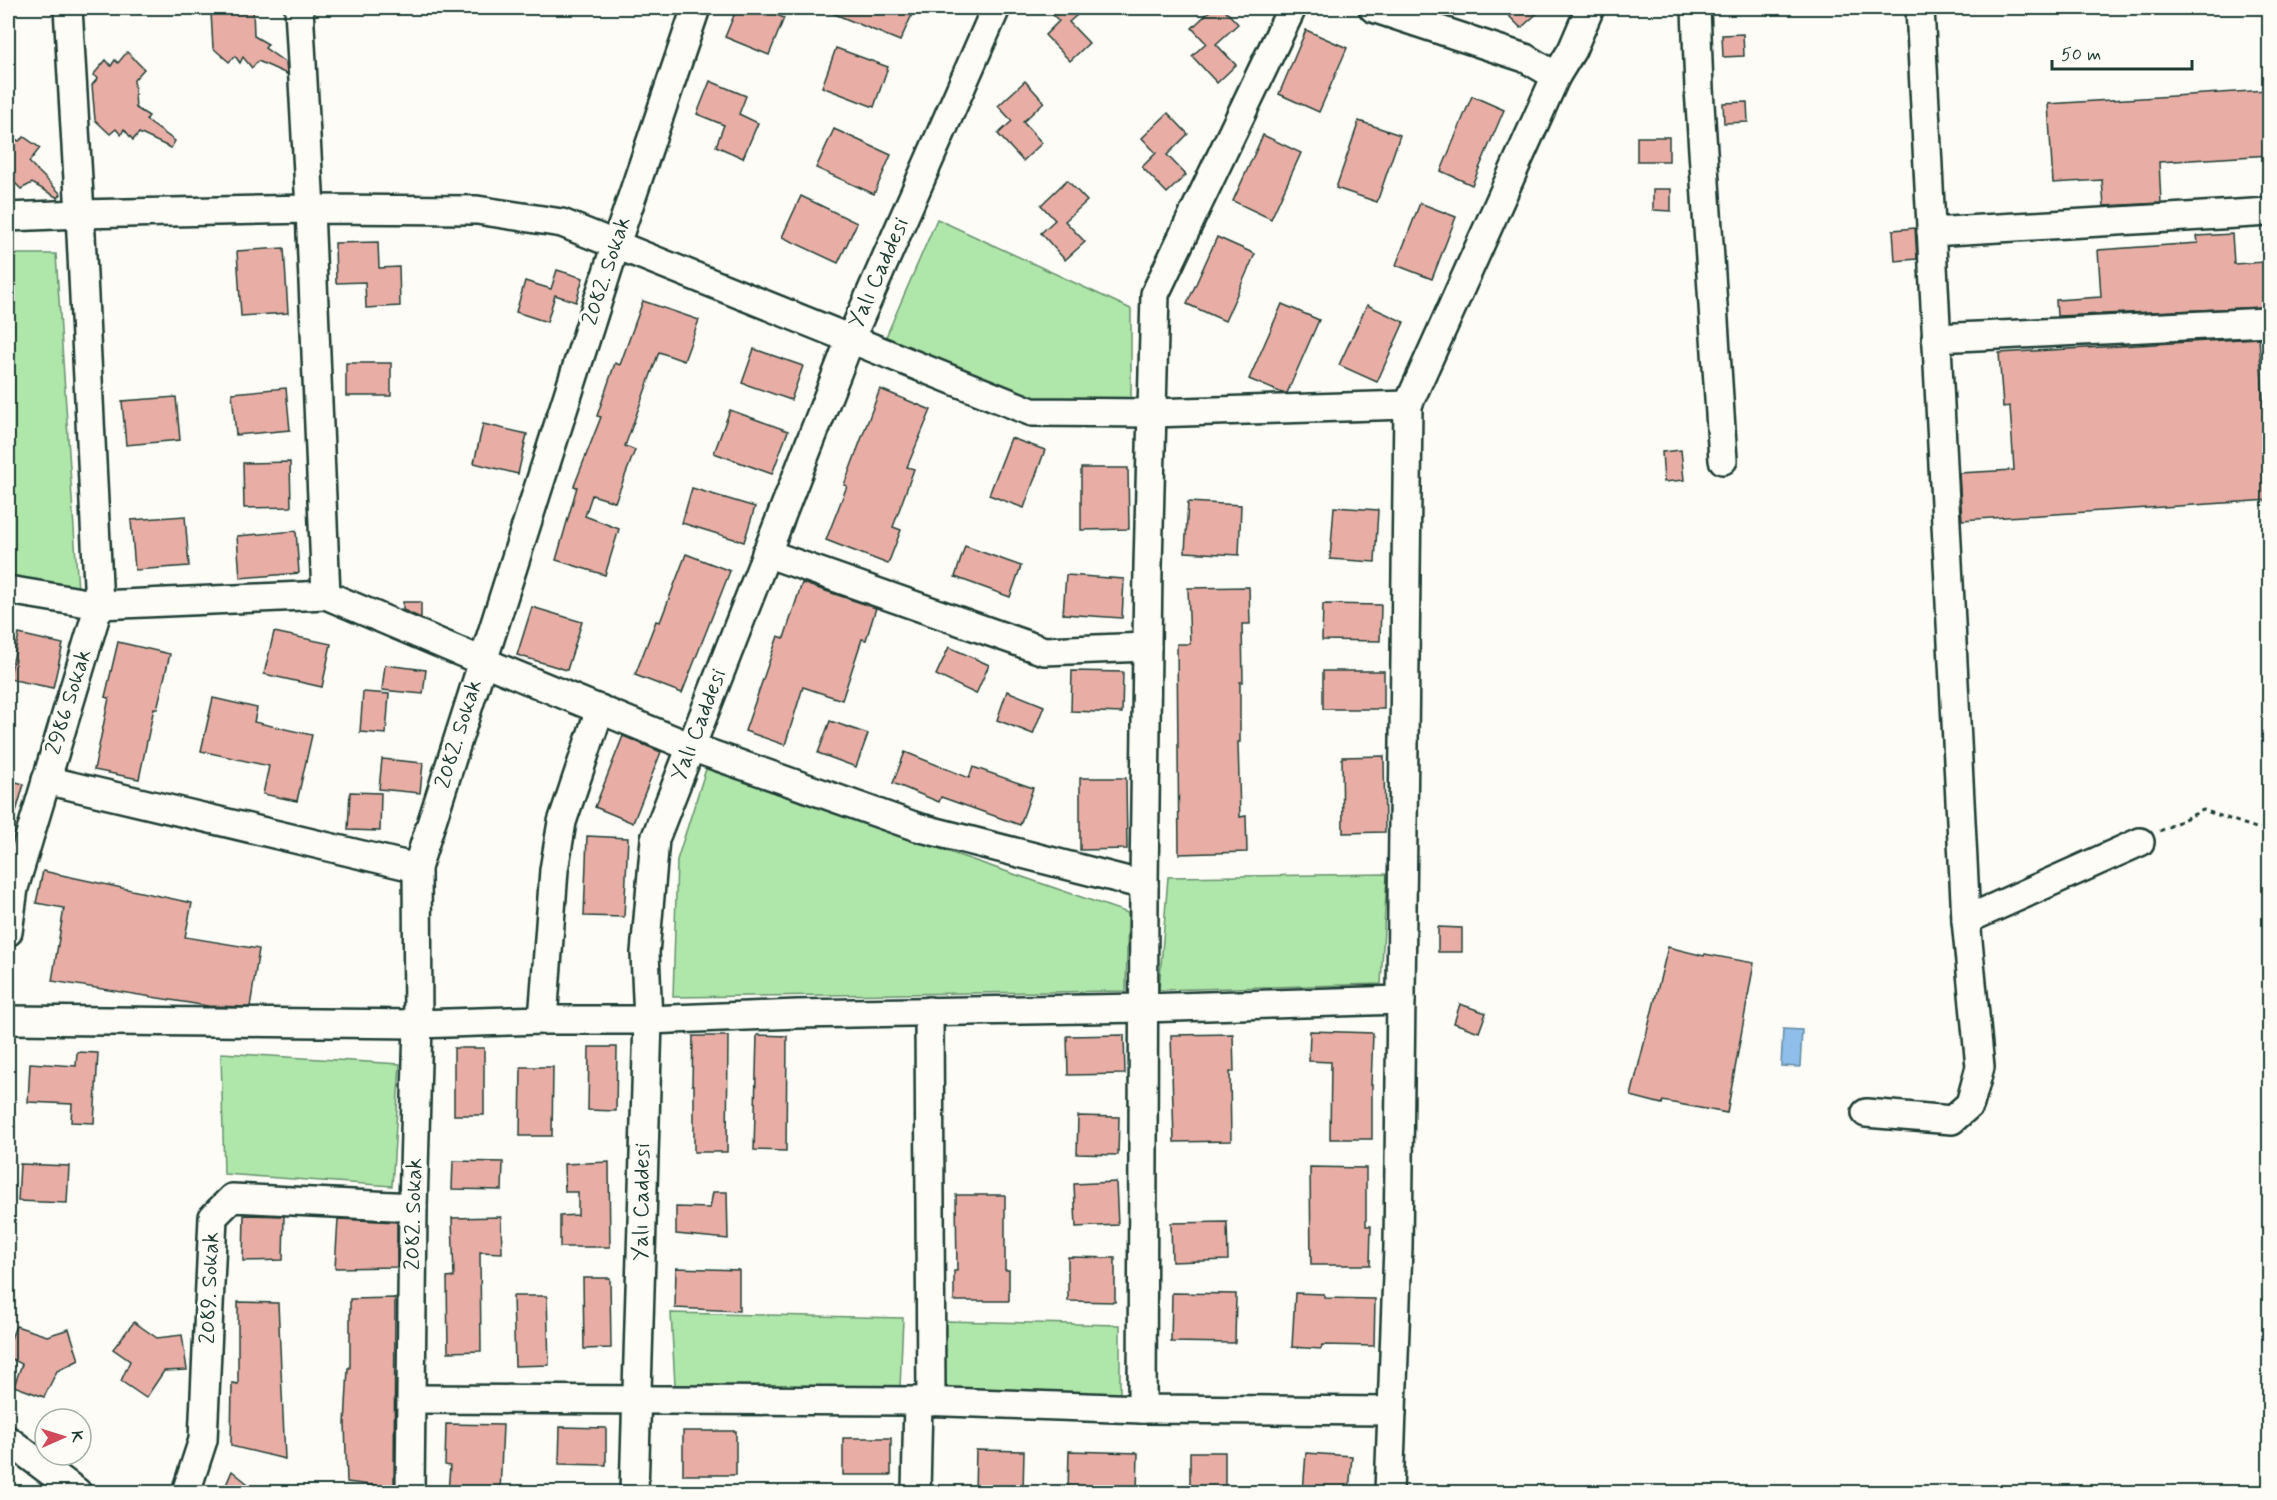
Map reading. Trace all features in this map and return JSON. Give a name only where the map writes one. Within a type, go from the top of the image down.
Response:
[{"type":"street","name":"2986 Sokak","points":[[8,932],[11,888],[99,605],[68,8]]},
{"type":"street","points":[[299,8],[326,595]]},
{"type":"street","name":"2082. Sokak","points":[[410,1492],[413,1208],[418,1024],[417,868],[616,244],[696,8]]},
{"type":"street","name":"Yalı Caddesi","points":[[634,1492],[648,1020],[645,953],[655,839],[850,340],[996,8]]},
{"type":"street","points":[[1142,1409],[1144,885],[1155,294],[1293,8]]},
{"type":"street","points":[[1373,8],[1525,58],[1556,76]]},
{"type":"street","points":[[1389,1492],[1398,1247],[1408,405],[1556,76],[1572,50],[1590,8]]},
{"type":"street","points":[[1696,8],[1699,89],[1723,460]]},
{"type":"street","points":[[1866,1113],[1952,1120],[1970,1104],[1980,1067],[1966,920],[1920,8]]},
{"type":"street","points":[[8,217],[80,213],[310,209],[477,210],[562,223],[1032,412],[1152,413],[1408,405]]},
{"type":"street","points":[[1931,232],[2270,212]]},
{"type":"street","points":[[1936,338],[2268,322]]},
{"type":"street","points":[[766,553],[1044,651],[1147,646]]},
{"type":"street","points":[[8,590],[99,605],[326,595],[691,747],[917,826],[1144,885]]},
{"type":"street","points":[[543,1020],[554,870],[562,822],[600,709]]},
{"type":"street","points":[[46,780],[417,868]]},
{"type":"street","points":[[1966,920],[2140,842]]},
{"type":"street","points":[[8,1020],[418,1024],[1401,1000]]},
{"type":"street","points":[[915,1492],[924,1402],[929,1011]]},
{"type":"street","name":"2089. Sokak","points":[[186,1492],[203,1440],[213,1217],[232,1198],[413,1208]]},
{"type":"street","points":[[412,1399],[924,1402],[1142,1409],[1392,1411]]},
{"type":"street","points":[[8,1440],[77,1492]]},
{"type":"path","points":[[2140,842],[2203,810],[2256,828],[2270,829]]},
{"type":"green space","points":[[937,219],[1131,309],[1131,400],[1034,402],[885,339]]},
{"type":"green space","points":[[8,254],[56,254],[78,590],[8,578]]},
{"type":"green space","points":[[706,769],[1128,913],[1126,991],[673,997],[677,860]]},
{"type":"green space","points":[[1387,874],[1381,984],[1159,990],[1168,877]]},
{"type":"green space","points":[[221,1053],[400,1064],[392,1186],[224,1174]]},
{"type":"green space","points":[[671,1313],[903,1318],[900,1388],[675,1385]]},
{"type":"green space","points":[[944,1321],[1120,1325],[1120,1398],[944,1391]]},
{"type":"water","points":[[1783,1029],[1802,1030],[1800,1067],[1781,1066]]},
{"type":"building","points":[[216,8],[253,8],[254,36],[268,44],[265,48],[286,63],[287,74],[258,61],[252,68],[243,57],[240,63],[235,56],[229,62],[213,48],[211,13]]},
{"type":"building","points":[[737,8],[760,8],[784,18],[769,55],[725,37]]},
{"type":"building","points":[[820,8],[915,8],[900,41]]},
{"type":"building","points":[[1046,8],[1085,8],[1069,22],[1089,43],[1070,61],[1045,35],[1059,21]]},
{"type":"building","points":[[1213,8],[1223,8],[1238,24],[1216,44],[1236,65],[1217,83],[1192,56],[1206,43],[1192,28]]},
{"type":"building","points":[[1501,8],[1543,8],[1521,28]]},
{"type":"building","points":[[1306,30],[1347,48],[1319,112],[1279,94]]},
{"type":"building","points":[[1743,34],[1744,56],[1723,57],[1722,35]]},
{"type":"building","points":[[836,48],[888,67],[874,107],[822,87]]},
{"type":"building","points":[[127,52],[144,69],[134,80],[136,108],[149,116],[146,120],[175,141],[171,148],[139,133],[133,140],[124,129],[121,135],[116,129],[110,134],[95,120],[92,85],[98,78],[93,75],[106,60],[111,66],[115,60],[118,63]]},
{"type":"building","points":[[710,81],[746,96],[739,114],[758,123],[743,158],[716,146],[724,125],[697,114]]},
{"type":"building","points":[[1025,81],[1044,102],[1023,122],[1042,143],[1023,161],[998,134],[1012,121],[998,106]]},
{"type":"building","points":[[2267,90],[2270,155],[2159,162],[2161,203],[2104,206],[2102,180],[2053,183],[2048,104]]},
{"type":"building","points":[[1472,96],[1504,110],[1472,185],[1441,171]]},
{"type":"building","points":[[1747,102],[1748,122],[1724,123],[1723,103]]},
{"type":"building","points":[[1168,113],[1188,134],[1167,155],[1186,175],[1167,193],[1142,167],[1156,153],[1142,138]]},
{"type":"building","points":[[1359,121],[1400,135],[1377,202],[1336,188]]},
{"type":"building","points":[[834,129],[891,155],[874,194],[816,168]]},
{"type":"building","points":[[8,135],[19,141],[24,137],[40,148],[29,162],[61,194],[58,198],[32,183],[21,189],[15,183],[8,188]]},
{"type":"building","points":[[1263,135],[1301,153],[1271,219],[1233,201]]},
{"type":"building","points":[[1637,137],[1669,137],[1669,161],[1637,161]]},
{"type":"building","points":[[1067,180],[1087,201],[1065,221],[1085,242],[1065,260],[1041,233],[1055,220],[1041,205]]},
{"type":"building","points":[[1653,189],[1671,189],[1671,211],[1653,210]]},
{"type":"building","points":[[801,196],[857,223],[838,263],[782,237]]},
{"type":"building","points":[[1420,203],[1456,217],[1432,279],[1396,265]]},
{"type":"building","points":[[1915,228],[1917,259],[1895,261],[1893,230]]},
{"type":"building","points":[[2232,234],[2234,264],[2265,262],[2268,307],[2057,316],[2056,300],[2101,297],[2098,250],[2198,243],[2197,236]]},
{"type":"building","points":[[1217,237],[1255,254],[1225,321],[1187,304]]},
{"type":"building","points":[[378,242],[379,268],[399,267],[400,306],[366,308],[365,282],[336,283],[335,243]]},
{"type":"building","points":[[284,248],[288,313],[241,316],[237,251]]},
{"type":"building","points":[[557,270],[583,278],[576,302],[555,295],[547,322],[516,312],[525,281],[551,289]]},
{"type":"building","points":[[643,301],[699,320],[684,361],[659,352],[625,446],[635,450],[615,502],[592,495],[585,516],[619,529],[605,575],[556,560],[577,487],[574,486],[601,417],[597,416],[615,363],[620,365]]},
{"type":"building","points":[[1282,304],[1319,320],[1287,393],[1249,379]]},
{"type":"building","points":[[1367,305],[1404,322],[1377,382],[1339,365]]},
{"type":"building","points":[[2259,338],[2270,500],[1962,520],[1959,473],[2014,470],[2010,406],[2003,407],[1999,353]]},
{"type":"building","points":[[754,349],[803,366],[791,400],[742,383]]},
{"type":"building","points":[[346,363],[391,363],[391,396],[346,396]]},
{"type":"building","points":[[286,388],[290,430],[236,435],[232,393]]},
{"type":"building","points":[[880,389],[931,410],[907,467],[914,469],[893,527],[901,530],[888,564],[826,540]]},
{"type":"building","points":[[176,397],[180,440],[126,445],[122,401]]},
{"type":"building","points":[[730,410],[788,431],[772,474],[714,453]]},
{"type":"building","points":[[483,424],[527,434],[518,474],[474,463]]},
{"type":"building","points":[[1011,438],[1045,450],[1024,508],[989,495]]},
{"type":"building","points":[[1681,450],[1684,480],[1664,482],[1662,452]]},
{"type":"building","points":[[290,462],[291,507],[244,508],[243,463]]},
{"type":"building","points":[[1081,468],[1128,468],[1129,529],[1081,530]]},
{"type":"building","points":[[692,488],[755,507],[744,542],[682,523]]},
{"type":"building","points":[[1188,502],[1241,505],[1239,555],[1185,552]]},
{"type":"building","points":[[1334,507],[1378,510],[1375,562],[1330,559]]},
{"type":"building","points":[[185,516],[189,566],[135,570],[131,520]]},
{"type":"building","points":[[296,531],[299,573],[240,578],[237,536]]},
{"type":"building","points":[[965,546],[1021,566],[1010,597],[955,577]]},
{"type":"building","points":[[686,554],[730,571],[682,693],[635,675],[656,621],[660,622]]},
{"type":"building","points":[[1066,575],[1124,579],[1122,618],[1063,614]]},
{"type":"building","points":[[802,583],[876,608],[866,640],[862,639],[842,700],[803,687],[785,745],[745,731],[778,636],[784,638]]},
{"type":"building","points":[[1249,587],[1250,624],[1242,624],[1243,682],[1240,682],[1240,742],[1238,742],[1240,817],[1246,816],[1247,852],[1179,854],[1177,644],[1190,644],[1188,588]]},
{"type":"building","points":[[403,602],[421,602],[421,618],[403,610]]},
{"type":"building","points":[[1323,604],[1381,605],[1380,641],[1322,640]]},
{"type":"building","points":[[532,607],[582,622],[567,670],[517,655]]},
{"type":"building","points":[[274,632],[331,644],[322,687],[264,674]]},
{"type":"building","points":[[19,634],[63,644],[53,688],[9,679]]},
{"type":"building","points":[[118,642],[170,654],[157,709],[154,708],[139,779],[94,770],[109,698],[105,697]]},
{"type":"building","points":[[949,647],[989,665],[976,694],[936,675]]},
{"type":"building","points":[[385,665],[426,670],[423,694],[382,690]]},
{"type":"building","points":[[1072,671],[1123,672],[1122,713],[1071,711]]},
{"type":"building","points":[[1323,671],[1384,671],[1384,709],[1323,709]]},
{"type":"building","points":[[1007,691],[1044,706],[1033,734],[997,720]]},
{"type":"building","points":[[363,692],[389,694],[386,734],[360,732]]},
{"type":"building","points":[[213,698],[257,708],[254,722],[312,735],[297,801],[263,794],[269,766],[201,751]]},
{"type":"building","points":[[830,721],[868,734],[856,767],[818,753]]},
{"type":"building","points":[[623,736],[661,752],[633,823],[595,807]]},
{"type":"building","points":[[905,752],[969,778],[973,767],[1033,788],[1020,825],[941,797],[939,802],[893,783]]},
{"type":"building","points":[[1384,756],[1385,832],[1343,833],[1342,757]]},
{"type":"building","points":[[382,759],[423,763],[420,793],[379,789]]},
{"type":"building","points":[[1080,778],[1126,778],[1127,849],[1080,850]]},
{"type":"building","points":[[8,780],[24,784],[12,826],[8,825]]},
{"type":"building","points":[[350,792],[381,793],[380,831],[348,830]]},
{"type":"building","points":[[587,836],[628,838],[624,917],[584,916]]},
{"type":"building","points":[[43,871],[192,903],[185,937],[259,949],[250,1007],[208,1006],[52,981],[64,908],[36,903]]},
{"type":"building","points":[[1438,927],[1462,928],[1462,952],[1438,952]]},
{"type":"building","points":[[1668,947],[1704,956],[1705,954],[1754,963],[1727,1113],[1663,1101],[1662,1104],[1631,1096]]},
{"type":"building","points":[[1460,1004],[1486,1013],[1479,1032],[1454,1023]]},
{"type":"building","points":[[1310,1031],[1373,1033],[1372,1139],[1330,1139],[1331,1062],[1309,1061]]},
{"type":"building","points":[[1233,1034],[1234,1072],[1230,1072],[1231,1141],[1174,1142],[1171,1035]]},
{"type":"building","points":[[757,1035],[787,1036],[786,1151],[754,1150]]},
{"type":"building","points":[[1124,1035],[1125,1074],[1068,1075],[1067,1036]]},
{"type":"building","points":[[693,1036],[728,1036],[727,1152],[694,1152]]},
{"type":"building","points":[[589,1047],[617,1047],[616,1111],[588,1110]]},
{"type":"building","points":[[454,1048],[484,1048],[484,1115],[454,1115]]},
{"type":"building","points":[[77,1052],[98,1053],[94,1123],[71,1122],[72,1104],[28,1102],[30,1063],[76,1066]]},
{"type":"building","points":[[521,1067],[553,1067],[552,1136],[520,1136]]},
{"type":"building","points":[[1078,1116],[1119,1117],[1118,1155],[1077,1154]]},
{"type":"building","points":[[453,1161],[503,1162],[502,1190],[452,1189]]},
{"type":"building","points":[[609,1162],[610,1247],[560,1247],[560,1216],[578,1215],[578,1192],[565,1192],[564,1164]]},
{"type":"building","points":[[20,1164],[69,1166],[67,1203],[18,1201]]},
{"type":"building","points":[[1310,1167],[1366,1168],[1366,1226],[1371,1226],[1370,1265],[1311,1265]]},
{"type":"building","points":[[1116,1182],[1118,1225],[1076,1227],[1074,1184]]},
{"type":"building","points":[[713,1192],[727,1192],[728,1239],[676,1234],[676,1207],[710,1208]]},
{"type":"building","points":[[956,1195],[1005,1195],[1005,1270],[1009,1270],[1009,1301],[954,1301],[954,1271],[957,1271]]},
{"type":"building","points":[[244,1215],[284,1216],[283,1260],[243,1261]]},
{"type":"building","points":[[501,1217],[502,1253],[480,1252],[481,1351],[448,1352],[447,1278],[454,1277],[452,1218]]},
{"type":"building","points":[[338,1219],[397,1222],[397,1267],[335,1268]]},
{"type":"building","points":[[1227,1222],[1228,1260],[1172,1262],[1171,1223]]},
{"type":"building","points":[[1068,1257],[1115,1258],[1115,1302],[1068,1301]]},
{"type":"building","points":[[676,1268],[739,1270],[739,1311],[675,1308]]},
{"type":"building","points":[[583,1278],[610,1278],[611,1348],[584,1349]]},
{"type":"building","points":[[1172,1293],[1236,1294],[1235,1343],[1171,1342]]},
{"type":"building","points":[[1295,1293],[1324,1294],[1324,1298],[1375,1299],[1374,1346],[1322,1345],[1321,1349],[1292,1347]]},
{"type":"building","points":[[513,1296],[547,1296],[549,1365],[515,1366]]},
{"type":"building","points":[[395,1298],[394,1488],[347,1482],[345,1424],[348,1368],[350,1368],[350,1299]]},
{"type":"building","points":[[238,1302],[278,1303],[285,1459],[231,1446],[232,1383],[238,1384]]},
{"type":"building","points":[[134,1322],[157,1338],[182,1335],[187,1370],[164,1371],[146,1398],[121,1381],[130,1361],[113,1349]]},
{"type":"building","points":[[16,1326],[47,1336],[69,1329],[79,1360],[57,1371],[44,1397],[14,1386],[22,1364],[8,1357],[8,1346]]},
{"type":"building","points":[[446,1424],[503,1425],[500,1492],[448,1492],[450,1466],[445,1465]]},
{"type":"building","points":[[560,1427],[606,1428],[606,1465],[559,1464]]},
{"type":"building","points":[[683,1431],[736,1431],[736,1475],[683,1475]]},
{"type":"building","points":[[843,1438],[891,1438],[891,1475],[843,1475]]},
{"type":"building","points":[[976,1450],[1024,1451],[1023,1492],[975,1492]]},
{"type":"building","points":[[1069,1451],[1138,1453],[1137,1492],[1068,1492]]},
{"type":"building","points":[[1190,1452],[1225,1452],[1225,1492],[1190,1492]]},
{"type":"building","points":[[1306,1453],[1352,1456],[1349,1492],[1303,1492]]},
{"type":"building","points":[[232,1471],[258,1492],[223,1492]]}]
